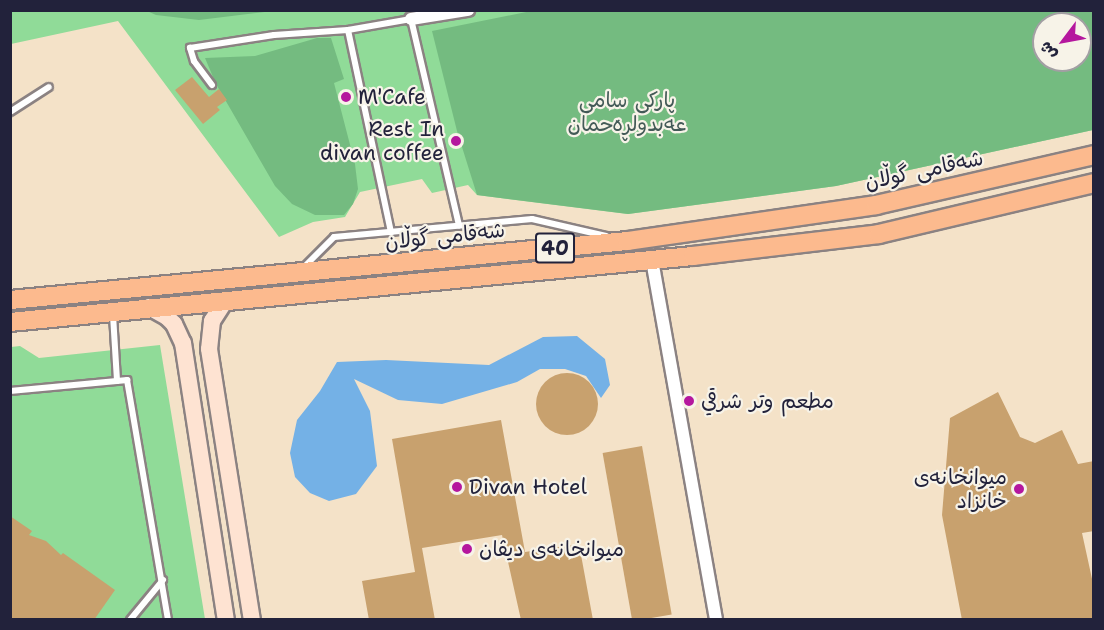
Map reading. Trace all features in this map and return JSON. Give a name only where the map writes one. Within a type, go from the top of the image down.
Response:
[{"type":"main road","name":"شەقامی گوڵان","points":[[10,300],[627,241],[876,205],[1094,155]]},
{"type":"main road","name":"شەقامی گوڵان","points":[[10,322],[652,260],[879,234],[1094,183]]},
{"type":"main road","points":[[447,258],[448,279]]},
{"type":"street","points":[[411,19],[468,10]]},
{"type":"street","points":[[652,260],[716,620]]},
{"type":"street","points":[[225,301],[212,321],[209,349],[252,620]]},
{"type":"street","points":[[149,307],[174,324],[180,333],[185,353],[226,620]]},
{"type":"street","points":[[185,353],[189,343],[195,340],[206,344],[209,349]]},
{"type":"lane","points":[[212,85],[194,61],[190,48],[274,35],[348,30],[411,19],[459,226]]},
{"type":"lane","points":[[348,30],[391,232]]},
{"type":"lane","points":[[10,112],[50,87]]},
{"type":"lane","points":[[298,273],[334,237],[532,219],[627,241]]},
{"type":"lane","points":[[112,311],[117,381]]},
{"type":"lane","points":[[10,391],[127,380],[163,580],[168,620]]},
{"type":"lane","points":[[130,620],[163,580]]},
{"type":"green space","name":"پارکی سامی عەبدولڕەحمان","points":[[536,10],[1093,11],[1093,130],[836,186],[628,214],[477,195],[457,131],[432,31]]},
{"type":"green space","name":"پارکی سامی عەبدولڕەحمان","points":[[10,11],[1093,11],[1093,130],[836,186],[628,214],[477,195],[468,185],[432,193],[422,179],[360,192],[345,217],[313,222],[279,237],[118,21],[11,44]]},
{"type":"green space","points":[[147,11],[273,11],[199,20],[156,15]]},
{"type":"green space","points":[[317,38],[331,38],[344,79],[334,83],[355,164],[358,189],[353,204],[344,215],[315,215],[292,204],[275,186],[216,84],[205,58],[255,56]]},
{"type":"green space","points":[[160,345],[205,619],[11,620],[11,347],[20,346],[39,358]]},
{"type":"water","points":[[577,336],[605,359],[610,385],[601,398],[586,376],[565,369],[540,369],[517,382],[442,404],[398,400],[354,379],[370,411],[377,466],[356,494],[329,501],[310,493],[295,477],[290,453],[297,420],[320,391],[337,362],[386,360],[489,365],[543,337]]},
{"type":"building","points":[[192,77],[209,97],[219,89],[227,100],[217,107],[220,110],[203,124],[175,90]]},
{"type":"building","points":[[567,373],[584,378],[589,382],[593,387],[598,404],[593,421],[589,426],[584,430],[567,435],[550,430],[545,426],[541,421],[536,404],[541,387],[545,382],[550,378]]},
{"type":"building","name":"میوانخانەی خانزاد","points":[[998,392],[1020,437],[1035,443],[1062,430],[1078,464],[1094,461],[1094,531],[1082,533],[1094,588],[1094,620],[962,620],[942,515],[950,418]]},
{"type":"building","name":"Divan Hotel","points":[[501,420],[525,552],[579,544],[593,620],[521,620],[502,535],[422,548],[435,620],[369,620],[362,581],[415,572],[392,439]]},
{"type":"building","points":[[642,446],[672,614],[632,620],[603,453]]},
{"type":"building","points":[[10,516],[32,531],[29,535],[46,541],[61,555],[63,553],[115,590],[94,620],[10,620]]},
{"type":"place","name":"M'Cafe","points":[[346,97]]},
{"type":"place","name":"Rest In divan coffee","points":[[456,141]]},
{"type":"place","name":"مطعم وتر شرقي","points":[[689,401]]},
{"type":"place","name":"Divan Hotel","points":[[457,487]]},
{"type":"place","name":"میوانخانەی خانزاد","points":[[1019,489]]},
{"type":"place","name":"میوانخانەی دیڤان","points":[[467,549]]}]
